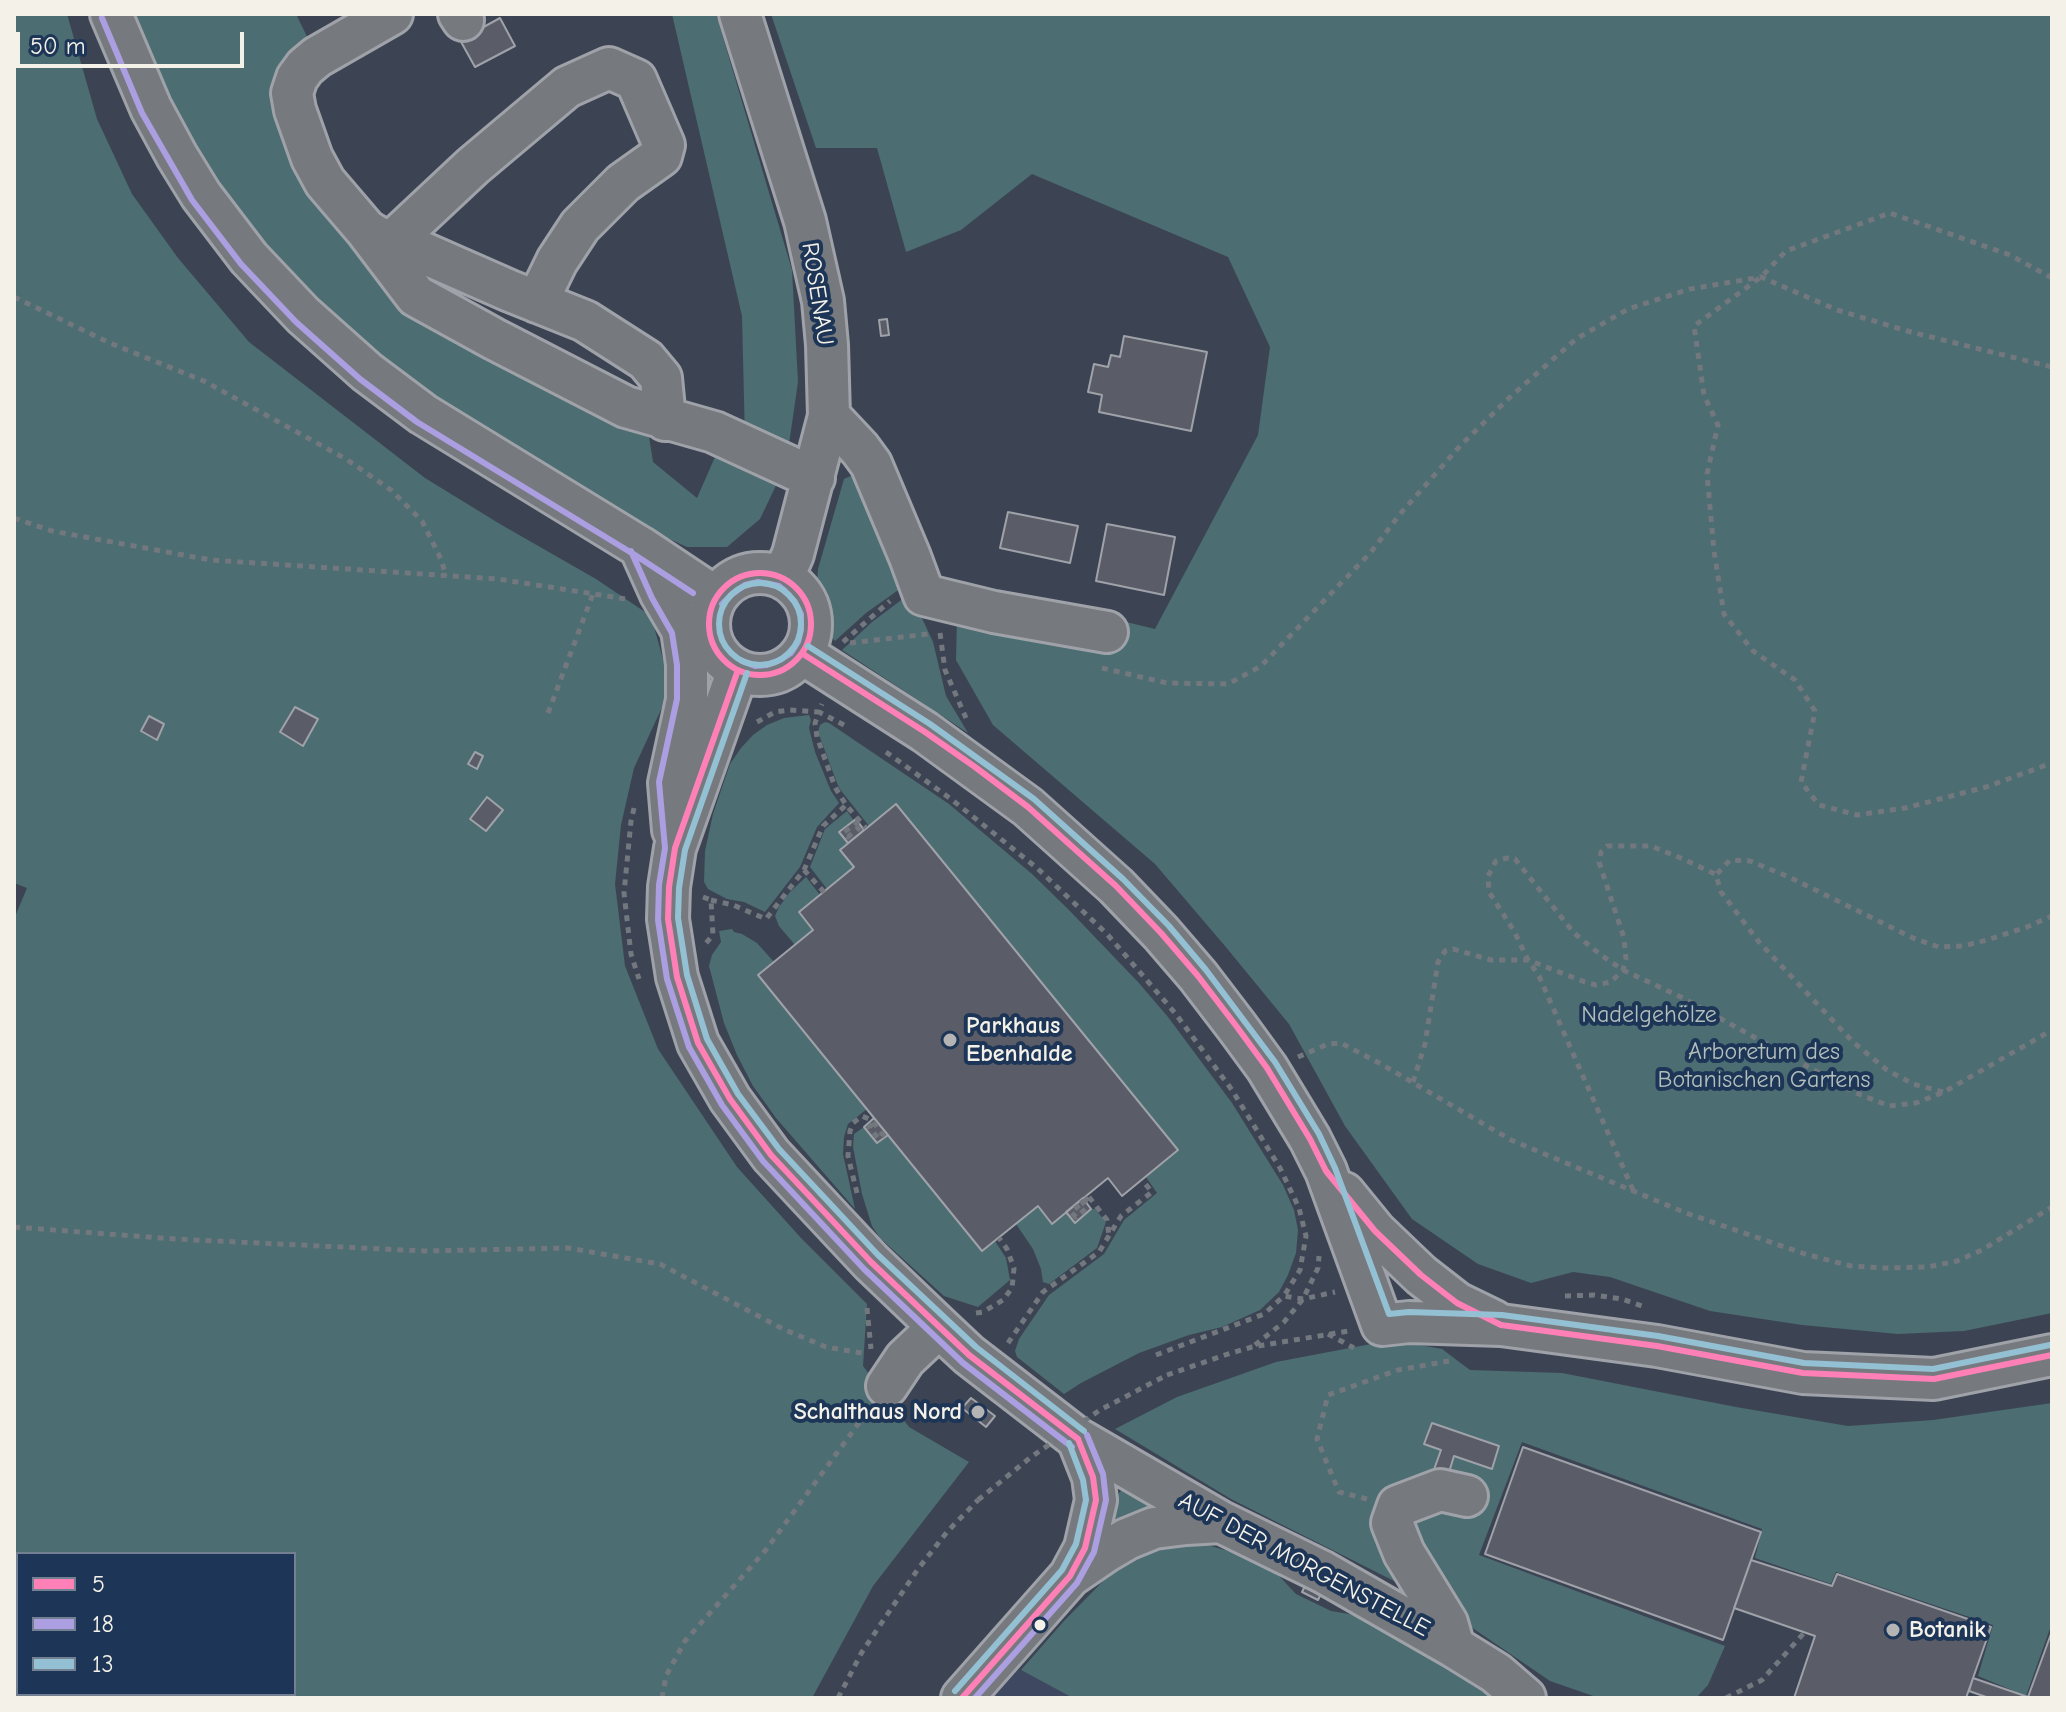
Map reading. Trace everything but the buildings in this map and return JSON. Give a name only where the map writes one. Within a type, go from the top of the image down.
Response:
[{"type":"street","points":[[111,14],[151,108],[177,156],[222,224],[273,285],[346,354],[423,414],[640,547],[715,597]]},
{"type":"street","points":[[392,14],[317,57],[297,78],[292,93],[312,158],[325,182],[380,235],[416,296],[626,407],[714,432],[814,478]]},
{"type":"street","name":"ROSENAU","points":[[740,14],[801,206],[815,261],[826,331],[829,416],[793,554],[783,577]]},
{"type":"street","points":[[380,235],[473,166],[567,87],[609,68],[636,80],[664,145],[661,156],[623,183],[580,226],[557,261],[537,302]]},
{"type":"street","points":[[380,235],[585,321],[646,360],[661,378],[665,420]]},
{"type":"street","points":[[829,416],[871,464],[924,595],[1095,632]]},
{"type":"street","points":[[640,547],[661,594],[682,630],[687,664],[687,700],[669,783],[675,848]]},
{"type":"street","points":[[825,657],[769,675],[754,676],[738,670],[724,661],[714,647],[709,632],[709,615],[715,597],[741,576],[758,572],[783,577],[791,583],[803,596],[811,612],[811,630],[825,657],[996,783],[1065,839],[1116,886],[1170,943],[1267,1068],[1310,1139],[1326,1171],[1382,1325],[1409,1322],[1501,1325],[1657,1346],[1803,1373],[1934,1379],[2052,1355]]},
{"type":"street","points":[[675,848],[738,670]]},
{"type":"street","name":"AUF DER MORGENSTELLE","points":[[675,848],[668,919],[677,977],[698,1043],[730,1099],[771,1155],[871,1262],[953,1320],[969,1355],[1062,1444],[1323,1572],[1496,1673],[1525,1698]]},
{"type":"street","points":[[1326,1171],[1375,1231],[1421,1275],[1457,1303],[1501,1325]]},
{"type":"street","points":[[879,1370],[905,1359],[953,1320]]},
{"type":"street","points":[[962,1698],[1070,1576],[1085,1548],[1096,1500],[1093,1477],[1062,1444]]},
{"type":"street","points":[[1454,1647],[1447,1623],[1404,1553],[1392,1523],[1398,1506],[1440,1490],[1467,1496]]},
{"type":"street","points":[[1070,1576],[1127,1539],[1154,1528],[1221,1522]]},
{"type":"path","points":[[2052,278],[2010,255],[1890,213],[1786,251],[1761,277],[1694,326],[1704,395],[1718,425],[1707,474],[1724,614],[1753,651],[1795,680],[1815,711],[1801,782],[1819,805],[1857,815],[1905,808],[1986,787],[2052,763]]},
{"type":"path","points":[[1095,632],[1167,683],[1228,684],[1261,666],[1371,552],[1461,445],[1576,339],[1628,309],[1690,289],[1761,277],[1837,310],[2052,367]]},
{"type":"path","points":[[14,297],[110,343],[204,381],[346,459],[391,490],[422,521],[446,576]]},
{"type":"path","points":[[14,518],[52,531],[211,560],[498,579],[593,594],[548,713]]},
{"type":"path","points":[[859,821],[844,832],[848,837],[858,828],[864,830],[859,821],[846,805],[827,768],[817,737],[815,723],[825,657],[895,598]]},
{"type":"path","points":[[825,657],[940,633],[950,636]]},
{"type":"path","points":[[754,725],[775,712],[790,710],[819,712],[854,731]]},
{"type":"path","points":[[878,746],[1037,868],[1107,934],[1175,1013],[1223,1077],[1280,1168],[1299,1208],[1306,1236],[1300,1270],[1284,1296]]},
{"type":"path","points":[[699,893],[704,898],[733,905],[766,919],[804,870],[823,826],[846,805]]},
{"type":"path","points":[[1413,1082],[1425,1044],[1438,962],[1445,951],[1453,949],[1491,960],[1528,960],[1596,985],[1611,982],[1623,970],[1626,959],[1624,938],[1599,862],[1601,852],[1607,846],[1651,846],[1716,875],[1721,892],[1759,942],[1853,1042],[1887,1070],[1913,1084],[1944,1092]]},
{"type":"path","points":[[1633,1190],[1539,976],[1489,892],[1488,876],[1496,861],[1515,859],[1574,933],[1623,970],[1696,1005],[1854,1092],[1889,1106],[1916,1103],[1944,1092],[2052,1030]]},
{"type":"path","points":[[1716,875],[1730,860],[1750,861],[1913,938],[1939,947],[1963,946],[1987,940],[2052,916]]},
{"type":"path","points":[[804,870],[824,892]]},
{"type":"path","points":[[702,953],[713,935],[711,900]]},
{"type":"path","points":[[1328,1044],[1341,1043],[1511,1140],[1686,1213],[1805,1254],[1851,1266],[1928,1267],[1957,1261],[1982,1250],[2052,1207]]},
{"type":"path","points":[[859,1202],[848,1156],[848,1140],[853,1123],[862,1116],[871,1120],[874,1123],[883,1135],[879,1139],[869,1127],[876,1121]]},
{"type":"path","points":[[1007,1348],[1009,1340],[1043,1292],[1099,1252],[1121,1216],[1152,1192],[1142,1180]]},
{"type":"path","points":[[1081,1200],[1087,1208],[1076,1217],[1071,1212],[1081,1204],[1085,1201],[1088,1196],[1107,1220],[1109,1237]]},
{"type":"path","points":[[14,1227],[175,1239],[425,1251],[568,1248],[660,1264],[783,1329],[879,1370]]},
{"type":"path","points":[[953,1320],[983,1312],[1003,1300],[1012,1288],[1014,1268],[999,1238]]},
{"type":"path","points":[[1252,1347],[1284,1322],[1303,1299],[1318,1268],[1319,1254]]},
{"type":"path","points":[[662,1698],[666,1676],[685,1641],[765,1551],[879,1370],[867,1307]]},
{"type":"path","points":[[838,1698],[862,1652],[947,1532],[978,1500],[1031,1457],[1100,1410],[1167,1375],[1252,1347],[1382,1325]]},
{"type":"path","points":[[1398,1370],[1328,1395],[1317,1439],[1339,1492],[1398,1506]]},
{"type":"path","points":[[1034,1437],[1062,1444]]},
{"type":"path","points":[[1726,1698],[1762,1680],[1804,1633]]},
{"type":"shaded area","points":[[1021,1670],[1073,1698],[985,1698],[1008,1672]]},
{"type":"green space","points":[[14,14],[67,14],[97,119],[132,194],[178,258],[249,342],[425,478],[596,579],[651,616],[671,688],[634,768],[621,825],[615,884],[625,966],[658,1049],[737,1167],[801,1238],[867,1304],[863,1366],[909,1427],[969,1462],[873,1586],[812,1698],[14,1698],[14,919],[27,888],[14,883]]},
{"type":"green space","points":[[135,14],[296,14],[317,57],[292,93],[409,306],[648,430],[653,462],[697,498],[715,457],[733,453],[745,440],[742,316],[672,14],[716,14],[792,270],[798,382],[788,451],[780,477],[760,519],[727,547],[687,547],[643,527],[441,400],[335,320],[272,259],[219,187],[155,69]]},
{"type":"green space","points":[[771,14],[2052,14],[2052,1313],[1964,1331],[1898,1334],[1802,1325],[1710,1311],[1610,1277],[1573,1272],[1531,1283],[1478,1264],[1412,1219],[1345,1126],[1289,1024],[1155,864],[993,725],[956,660],[962,582],[1155,629],[1258,435],[1270,347],[1228,257],[1032,174],[961,230],[906,252],[877,148],[816,148]]},
{"type":"green space","points":[[861,476],[904,586],[866,613],[835,641],[819,614],[816,596],[818,569],[844,479]]},
{"type":"green space","points":[[908,595],[933,642],[946,696],[968,733],[842,650]]},
{"type":"green space","points":[[809,715],[815,752],[839,803],[817,827],[800,867],[765,912],[744,902],[727,899],[708,889],[704,882],[705,851],[713,814],[730,764],[753,735],[784,718]]},
{"type":"green space","points":[[825,722],[949,804],[1032,874],[1138,982],[1232,1103],[1283,1185],[1294,1210],[1298,1230],[1296,1253],[1288,1275],[1279,1292],[1260,1310],[1222,1327],[1139,1353],[1064,1394],[1017,1357],[1015,1351],[1019,1339],[1049,1295],[1104,1254],[1124,1220],[1157,1193],[1146,1177],[1178,1150],[897,804],[869,826],[839,788],[818,732]]},
{"type":"green space","points":[[847,811],[854,821],[848,843],[840,850],[854,867],[827,889],[810,867],[825,829]]},
{"type":"green space","points":[[806,877],[820,895],[813,930],[795,945],[775,916],[790,892]]},
{"type":"green space","points":[[732,929],[757,943],[774,962],[758,976],[867,1109],[848,1124],[844,1137],[843,1154],[855,1209],[776,1118],[753,1086],[737,1055],[724,1023],[709,966],[721,942],[719,931]]},
{"type":"green space","points":[[864,1127],[877,1143],[888,1135],[982,1250],[995,1241],[1006,1258],[1010,1280],[978,1307],[944,1296],[880,1238],[872,1226],[853,1147],[854,1134]]},
{"type":"green space","points":[[1038,1206],[1052,1223],[1066,1212],[1075,1222],[1091,1209],[1095,1209],[1106,1222],[1097,1248],[1049,1284],[1043,1282],[1033,1249],[1016,1224]]},
{"type":"green space","points":[[1392,1340],[1442,1349],[1470,1370],[1562,1373],[1848,1426],[1933,1420],[2052,1403],[2052,1623],[2026,1696],[1978,1676],[1993,1625],[1836,1572],[1831,1584],[1755,1558],[1762,1529],[1522,1442],[1479,1555],[1725,1646],[1708,1685],[1696,1698],[1599,1698],[1550,1681],[1455,1616],[1394,1581],[1231,1499],[1115,1429],[1177,1397],[1276,1362]]},
{"type":"green space","points":[[1125,1487],[1164,1512],[1110,1530],[1118,1494]]},
{"type":"green space","points":[[1184,1545],[1211,1546],[1266,1562],[1296,1594],[1331,1611],[1373,1618],[1473,1681],[1493,1698],[1073,1698],[1021,1670],[1109,1575],[1133,1560],[1158,1550]]},
{"type":"transit line","name":"18","points":[[102,18],[142,113],[192,200],[241,264],[296,322],[360,379],[417,422],[693,593]]},
{"type":"transit line","name":"18","points":[[631,551],[672,633],[677,665],[677,699],[659,782],[665,848],[658,920],[667,979],[689,1047],[722,1105],[763,1161],[864,1269],[963,1363],[1072,1447]]},
{"type":"transit line","name":"5","points":[[760,573],[780,577],[796,588],[807,604],[811,624],[807,644],[796,660],[780,671],[760,675],[740,671],[724,660],[713,644],[709,624],[713,604],[724,588],[740,577],[760,573]]},
{"type":"transit line","name":"18","points":[[722,604],[745,585],[758,582],[779,586],[795,602],[801,614],[798,642],[791,653],[767,665],[755,666],[742,661]]},
{"type":"transit line","name":"13","points":[[760,583],[776,586],[789,595],[798,608],[801,624],[798,640],[789,653],[776,662],[760,665],[744,662],[731,653],[722,640],[719,624],[722,608],[731,595],[744,586],[760,583]]},
{"type":"transit line","name":"13","points":[[808,646],[930,724],[1034,799],[1123,879],[1169,926],[1275,1062],[1319,1134],[1335,1168],[1389,1314],[1502,1315],[1658,1336],[1804,1363],[1933,1369],[2050,1345]]},
{"type":"transit line","name":"5","points":[[803,654],[975,767],[1028,807],[1116,886],[1198,976],[1237,1027],[1267,1068],[1326,1171],[1375,1231],[1421,1275],[1457,1303],[1501,1325],[1657,1346],[1803,1373],[1934,1379],[2052,1355]]},
{"type":"transit line","name":"5","points":[[738,670],[675,848],[669,887],[668,919],[677,977],[698,1043],[730,1099],[771,1155],[871,1262],[969,1355],[1078,1439]]},
{"type":"transit line","name":"13","points":[[747,673],[685,850],[679,888],[678,918],[687,975],[707,1039],[738,1094],[779,1149],[878,1255],[976,1347],[1084,1431]]},
{"type":"transit line","name":"18","points":[[975,1698],[1077,1583],[1094,1552],[1106,1500],[1103,1474],[1087,1435]]},
{"type":"transit line","name":"5","points":[[962,1698],[1070,1576],[1085,1548],[1096,1500],[1093,1477],[1078,1439]]},
{"type":"transit line","name":"13","points":[[955,1691],[1062,1570],[1076,1544],[1086,1500],[1083,1480],[1069,1443]]},
{"type":"place","name":"Parkhaus Ebenhalde","points":[[950,1040]]},
{"type":"place","name":"Schalthaus Nord","points":[[978,1412]]},
{"type":"place","name":"Botanik","points":[[1893,1630]]},
{"type":"park label","name":"Nadelgehölze","points":[[1649,1015]]},
{"type":"park label","name":"Arboretum des Botanischen Gartens","points":[[1764,1066]]}]
